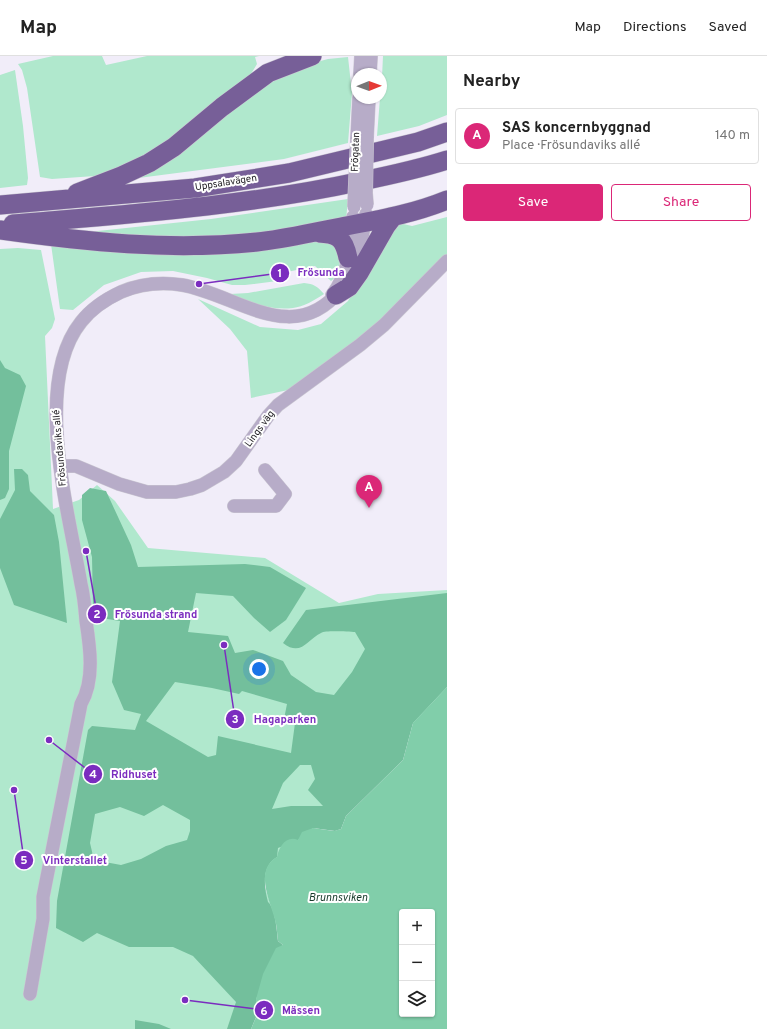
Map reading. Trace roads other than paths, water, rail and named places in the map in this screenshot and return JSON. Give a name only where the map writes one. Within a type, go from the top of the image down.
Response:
[{"type":"highway","points":[[58,200],[121,176],[149,163],[174,147],[222,107],[268,73],[312,56]]},
{"type":"highway","name":"Uppsalavägen","points":[[0,205],[195,188],[289,173],[418,142],[447,132]]},
{"type":"highway","name":"Uppsalavägen","points":[[0,226],[196,208],[314,192],[426,167],[447,160]]},
{"type":"highway","points":[[0,230],[60,239],[144,245],[258,242],[311,233],[360,215],[393,217],[447,200]]},
{"type":"highway","points":[[330,300],[349,287],[360,273],[383,231],[393,217]]},
{"type":"highway","points":[[311,233],[332,234],[339,238],[344,243],[348,258]]},
{"type":"street","points":[[360,68],[361,56]]},
{"type":"street","points":[[370,68],[371,56]]},
{"type":"street","name":"Frögatan","points":[[359,104],[366,193],[360,215]]},
{"type":"street","name":"Frögatan","points":[[362,138],[368,104]]},
{"type":"street","points":[[330,300],[344,285],[359,255],[360,215]]},
{"type":"street","name":"Frösundaviks allé","points":[[30,994],[43,920],[43,897],[81,704],[87,694],[89,684],[90,652],[88,630],[82,585],[65,498],[56,419],[61,367],[66,348],[74,332],[92,311],[110,298],[139,286],[168,284],[182,285],[278,317],[296,317],[311,312],[330,300],[338,288],[347,267],[348,258],[360,215]]},
{"type":"street","name":"Lings väg","points":[[61,466],[76,466],[118,484],[148,492],[176,492],[190,489],[208,482],[224,472],[236,461],[268,416],[278,405],[378,330],[447,261]]},
{"type":"street","points":[[234,506],[276,506],[285,494],[265,470]]},
{"type":"water","name":"Brunnsviken","points":[[447,687],[447,1029],[251,1029],[257,1015],[256,999],[263,974],[276,948],[283,945],[278,941],[276,922],[267,895],[265,877],[266,870],[270,863],[277,857],[281,846],[290,839],[298,840],[302,832],[313,828],[334,831],[341,829],[346,816],[403,760],[413,723]]},
{"type":"place","name":"Frösunda","points":[[199,284]]},
{"type":"place","name":"SAS koncernbyggnad","points":[[369,508]]},
{"type":"place","name":"Frösunda strand","points":[[86,551]]},
{"type":"place","name":"Hagaparken","points":[[224,645]]},
{"type":"place","name":"Ridhuset","points":[[49,740]]},
{"type":"place","name":"Vinterstallet","points":[[14,790]]},
{"type":"place","name":"Mässen","points":[[185,1000]]}]
